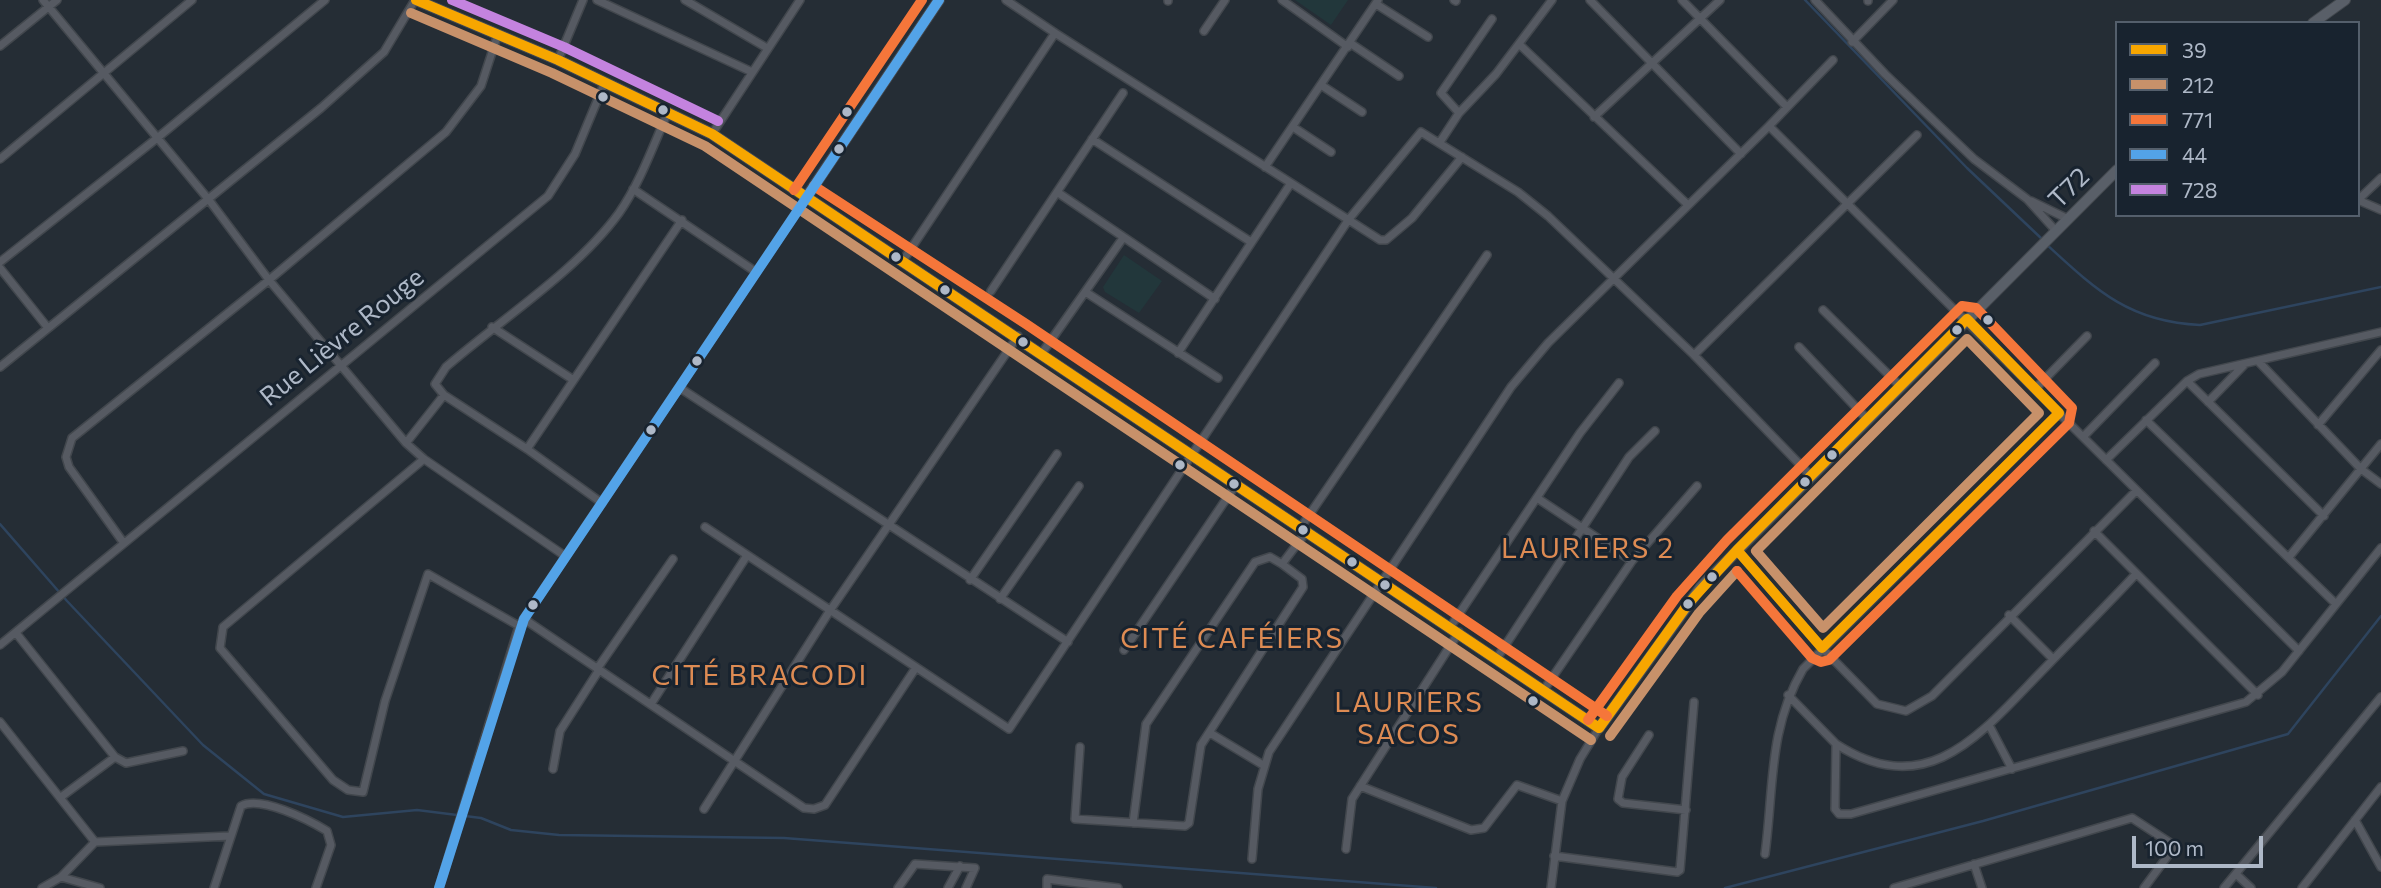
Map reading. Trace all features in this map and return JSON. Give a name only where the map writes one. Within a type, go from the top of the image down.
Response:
[{"type":"street","points":[[43,0],[209,201],[269,280],[406,443],[424,459],[565,556]]},
{"type":"street","points":[[0,46],[57,0]]},
{"type":"street","points":[[0,159],[192,0]]},
{"type":"street","points":[[0,262],[156,139],[325,0]]},
{"type":"street","points":[[0,367],[209,201],[384,52],[415,0],[497,37],[558,60],[712,134],[1383,580],[1599,728],[1580,759],[1562,801],[1551,885]]},
{"type":"street","points":[[558,60],[583,0]]},
{"type":"street","points":[[597,0],[752,72]]},
{"type":"street","points":[[685,0],[767,48]]},
{"type":"street","points":[[712,134],[800,0]]},
{"type":"street","points":[[439,888],[521,622],[939,0]]},
{"type":"street","points":[[1006,0],[1380,240],[1392,237],[1412,218],[1462,157]]},
{"type":"street","points":[[1204,31],[1226,0]]},
{"type":"street","points":[[1282,0],[1399,76]]},
{"type":"street","points":[[1440,142],[1459,113],[1552,0]]},
{"type":"street","points":[[1590,0],[1741,154]]},
{"type":"street","points":[[1682,0],[1787,107]]},
{"type":"street","points":[[1594,117],[1720,0]]},
{"type":"street","points":[[1815,0],[1851,42],[1974,159],[2027,199],[2068,219]]},
{"type":"street","points":[[1851,42],[1893,0]]},
{"type":"street","points":[[2316,21],[2345,0]]},
{"type":"street","points":[[1265,167],[1377,2],[1428,37]]},
{"type":"street","points":[[1459,113],[1441,93],[1492,19]]},
{"type":"street","points":[[902,262],[1055,33]]},
{"type":"street","points":[[123,542],[69,467],[68,446],[79,431],[269,280],[458,118],[481,86],[497,37]]},
{"type":"street","points":[[1518,44],[1687,204]]},
{"type":"street","points":[[1252,859],[1258,789],[1269,752],[1511,387],[1548,343],[1833,60]]},
{"type":"street","name":"Rue Lièvre Rouge","points":[[0,645],[548,196],[575,154],[605,82]]},
{"type":"street","points":[[1321,85],[1362,112]]},
{"type":"street","points":[[991,291],[1123,93]]},
{"type":"street","points":[[602,503],[527,449],[444,395],[435,384],[438,376],[492,327],[594,243],[633,189],[668,112]]},
{"type":"street","points":[[1769,125],[2299,651]]},
{"type":"street","points":[[1293,127],[1331,152]]},
{"type":"street","points":[[705,527],[746,558],[1009,729],[1349,219],[1418,133],[1423,132],[1538,208],[1693,355],[1811,476]]},
{"type":"street","points":[[1693,355],[1917,135]]},
{"type":"street","points":[[1092,139],[1251,242]]},
{"type":"street","name":"T72","points":[[1599,728],[1688,604],[1737,550],[2115,172]]},
{"type":"street","points":[[2360,198],[2381,178]]},
{"type":"street","points":[[1178,353],[1291,183]]},
{"type":"street","points":[[633,189],[756,272]]},
{"type":"street","points":[[1057,192],[1215,299]]},
{"type":"street","points":[[2027,199],[2053,233]]},
{"type":"street","points":[[2360,201],[2381,209]]},
{"type":"street","points":[[527,449],[682,220]]},
{"type":"street","points":[[1042,353],[1087,293],[1123,238]]},
{"type":"street","points":[[1282,564],[1487,256]]},
{"type":"street","points":[[0,268],[48,328]]},
{"type":"street","points":[[1087,293],[1218,378]]},
{"type":"street","points":[[1823,310],[1900,386]]},
{"type":"street","points":[[492,327],[572,379]]},
{"type":"street","points":[[2106,460],[2187,381],[2199,374],[2381,332]]},
{"type":"street","points":[[2036,388],[2087,335]]},
{"type":"street","points":[[704,808],[829,612],[1017,336]]},
{"type":"street","points":[[1799,347],[1867,419]]},
{"type":"street","points":[[2318,425],[2381,350]]},
{"type":"street","points":[[2258,361],[2361,469],[2381,484]]},
{"type":"street","points":[[2083,437],[2155,363]]},
{"type":"street","points":[[2208,402],[2244,364]]},
{"type":"street","points":[[2187,381],[2324,516]]},
{"type":"street","points":[[1346,849],[1350,803],[1537,498],[1580,433],[1619,383]]},
{"type":"street","points":[[680,388],[1068,642]]},
{"type":"street","points":[[406,443],[444,395]]},
{"type":"street","points":[[1765,854],[1776,740],[1788,695],[1803,669],[2059,413]]},
{"type":"street","points":[[2146,420],[2336,604]]},
{"type":"street","points":[[1497,658],[1629,457],[1656,431]]},
{"type":"street","points":[[2289,557],[2381,444]]},
{"type":"street","points":[[970,580],[1057,454]]},
{"type":"street","points":[[424,459],[223,627],[220,648],[332,780],[348,790],[363,792],[384,701],[428,574],[521,622],[598,669],[804,808],[814,809],[825,805],[915,669]]},
{"type":"street","points":[[1124,649],[1237,483]]},
{"type":"street","points":[[1000,599],[1079,486]]},
{"type":"street","points":[[1543,691],[1632,562],[1697,486]]},
{"type":"street","points":[[1737,550],[1822,648],[1877,704],[1906,711],[1932,696],[2136,491]]},
{"type":"street","points":[[1537,498],[1632,562]]},
{"type":"street","points":[[2094,531],[2258,695]]},
{"type":"street","points":[[1836,744],[1835,809],[1845,815],[2228,709],[2258,695],[2299,651],[2381,548]]},
{"type":"street","points":[[1080,747],[1075,819],[1133,823],[1185,826],[1189,823],[1201,746],[1303,587],[1302,579],[1270,557],[1255,562],[1146,724],[1133,823]]},
{"type":"street","points":[[651,704],[746,558]]},
{"type":"street","points":[[553,769],[560,731],[598,669],[673,559]]},
{"type":"street","points":[[1788,695],[1836,744],[1872,764],[1906,767],[1945,757],[1966,745],[1989,725],[2136,574]]},
{"type":"street","points":[[2010,615],[2053,659]]},
{"type":"street","points":[[16,633],[115,757],[126,763],[183,751]]},
{"type":"street","points":[[2224,888],[2381,697]]},
{"type":"street","points":[[1554,856],[1676,872],[1682,866],[1693,702]]},
{"type":"street","points":[[0,722],[3,732],[61,797],[95,842]]},
{"type":"street","points":[[1989,725],[2012,769]]},
{"type":"street","points":[[1210,733],[1263,765]]},
{"type":"street","points":[[1649,735],[1622,777],[1618,799],[1623,803],[1686,810]]},
{"type":"street","points":[[61,797],[115,757]]},
{"type":"street","points":[[1360,786],[1471,830],[1484,828],[1517,785],[1562,801]]},
{"type":"street","points":[[2302,888],[2381,787]]},
{"type":"street","points":[[214,888],[241,806],[255,802],[304,818],[327,831],[331,845],[316,888]]},
{"type":"street","points":[[1894,888],[2132,818],[2175,846],[2144,888]]},
{"type":"street","points":[[2355,820],[2381,867]]},
{"type":"street","points":[[42,888],[61,877],[95,842],[230,836]]},
{"type":"street","points":[[898,888],[915,864],[975,868],[966,888]]},
{"type":"street","points":[[1973,864],[1982,888]]},
{"type":"street","points":[[948,888],[960,866]]},
{"type":"street","points":[[2236,874],[2251,888]]},
{"type":"street","points":[[61,877],[100,888]]},
{"type":"street","points":[[1047,888],[1047,879],[1118,888]]},
{"type":"green space","points":[[1295,0],[1348,0],[1331,25]]},
{"type":"green space","points":[[1124,255],[1162,281],[1139,313],[1105,292],[1103,287]]},
{"type":"waterway","points":[[1805,0],[1967,168],[2042,239]]},
{"type":"waterway","points":[[2046,244],[2081,276],[2115,301],[2153,318],[2175,323],[2200,325],[2381,287]]},
{"type":"waterway","points":[[0,524],[67,601],[203,745],[264,794],[343,817],[417,810],[481,818],[511,830],[559,835],[784,838],[1436,888]]},
{"type":"waterway","points":[[1725,888],[1983,821],[2288,734],[2381,616]]},
{"type":"transit line","name":"39","points":[[416,0],[558,60],[712,134],[1599,728]]},
{"type":"transit line","name":"728","points":[[452,0],[564,47],[718,121]]},
{"type":"transit line","name":"771","points":[[794,190],[922,0]]},
{"type":"transit line","name":"44","points":[[439,888],[524,619],[939,0]]},
{"type":"transit line","name":"212","points":[[411,13],[552,73],[705,146],[1591,740]]},
{"type":"transit line","name":"771","points":[[814,186],[1026,324],[1607,716]]},
{"type":"transit line","name":"771","points":[[1727,540],[1962,306],[1976,308],[2072,408],[2069,423],[1829,660],[1821,662],[1812,658],[1737,571]]},
{"type":"transit line","name":"39","points":[[1967,319],[2059,413],[1822,648],[1737,550],[1967,319]]},
{"type":"transit line","name":"212","points":[[1967,339],[2039,413],[1823,628],[1756,551],[1967,339]]},
{"type":"transit line","name":"771","points":[[1588,720],[1677,596],[1727,540]]},
{"type":"transit line","name":"39","points":[[1599,728],[1688,604],[1737,550]]},
{"type":"transit line","name":"212","points":[[1610,736],[1699,613],[1737,571]]},
{"type":"district","name":"LAURIERS 2","points":[[1588,549]]},
{"type":"district","name":"CITÉ CAFÉIERS","points":[[1232,639]]},
{"type":"district","name":"CITÉ BRACODI","points":[[760,676]]},
{"type":"district","name":"LAURIERS SACOS","points":[[1409,719]]}]
